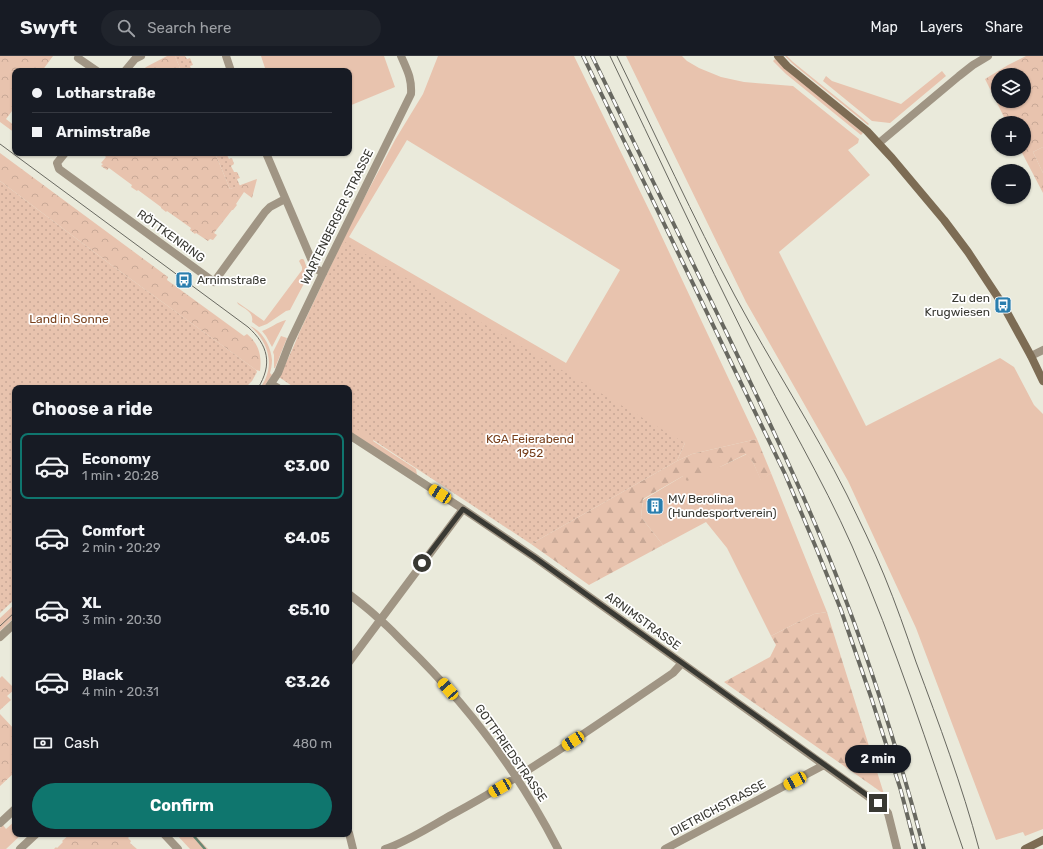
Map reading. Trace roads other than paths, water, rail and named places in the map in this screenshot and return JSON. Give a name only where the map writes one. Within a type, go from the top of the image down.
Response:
[{"type":"main road","points":[[778,56],[787,66],[862,126],[879,143],[930,202],[958,237],[1003,305],[1043,381]]},
{"type":"main road","points":[[1025,849],[1043,840]]},
{"type":"street","points":[[128,68],[135,59],[141,56]]},
{"type":"street","points":[[226,56],[230,68]]},
{"type":"street","name":"WARTENBERGER STRASSE","points":[[273,385],[290,342],[411,94],[411,78],[401,56]]},
{"type":"street","points":[[879,143],[959,76],[988,56]]},
{"type":"street","points":[[78,58],[92,68]]},
{"type":"street","name":"RÖTTKENRING","points":[[63,156],[57,163],[59,169],[214,282],[265,212],[270,207],[285,199]]},
{"type":"street","points":[[267,156],[315,268],[323,273]]},
{"type":"street","points":[[1031,356],[1043,350]]},
{"type":"street","name":"ARNIMSTRASSE","points":[[352,437],[534,557],[884,808],[888,813],[897,849]]},
{"type":"street","points":[[352,658],[463,509]]},
{"type":"street","name":"GOTTFRIEDSTRASSE","points":[[352,597],[380,620],[440,679],[470,715],[517,778],[541,816],[558,849]]},
{"type":"street","points":[[0,637],[12,626]]},
{"type":"street","points":[[385,849],[410,838],[517,778],[673,673],[682,663]]},
{"type":"street","name":"DIETRICHSTRASSE","points":[[665,849],[824,765]]},
{"type":"street","points":[[0,823],[12,812]]},
{"type":"street","points":[[20,849],[33,837]]},
{"type":"street","points":[[167,837],[178,849]]},
{"type":"street","points":[[350,837],[353,849]]},
{"type":"waterway","points":[[195,837],[205,849]]},
{"type":"tram line","points":[[610,56],[732,311],[828,496],[852,546],[897,658],[963,849]]},
{"type":"tram line","points":[[617,56],[719,266],[834,470],[871,545],[893,597],[942,732],[958,778],[979,849]]},
{"type":"tram line","points":[[0,144],[12,153]]},
{"type":"tram line","points":[[16,156],[248,327],[260,341],[266,355],[266,371],[260,385]]},
{"type":"tram line","points":[[0,626],[12,615]]},
{"type":"railway","points":[[583,56],[785,474],[817,550],[841,610],[871,697],[901,791],[916,849]]},
{"type":"railway","points":[[592,56],[758,399],[799,486],[824,545],[867,658],[903,772],[924,849]]},
{"type":"place","name":"Arnimstraße","points":[[184,280]]},
{"type":"place","name":"Zu den Krugwiesen","points":[[1003,305]]},
{"type":"place","name":"MV Berolina (Hundesportverein)","points":[[655,506]]},
{"type":"park label","name":"Land in Sonne","points":[[69,319]]},
{"type":"park label","name":"KGA Feierabend 1952","points":[[530,446]]}]
